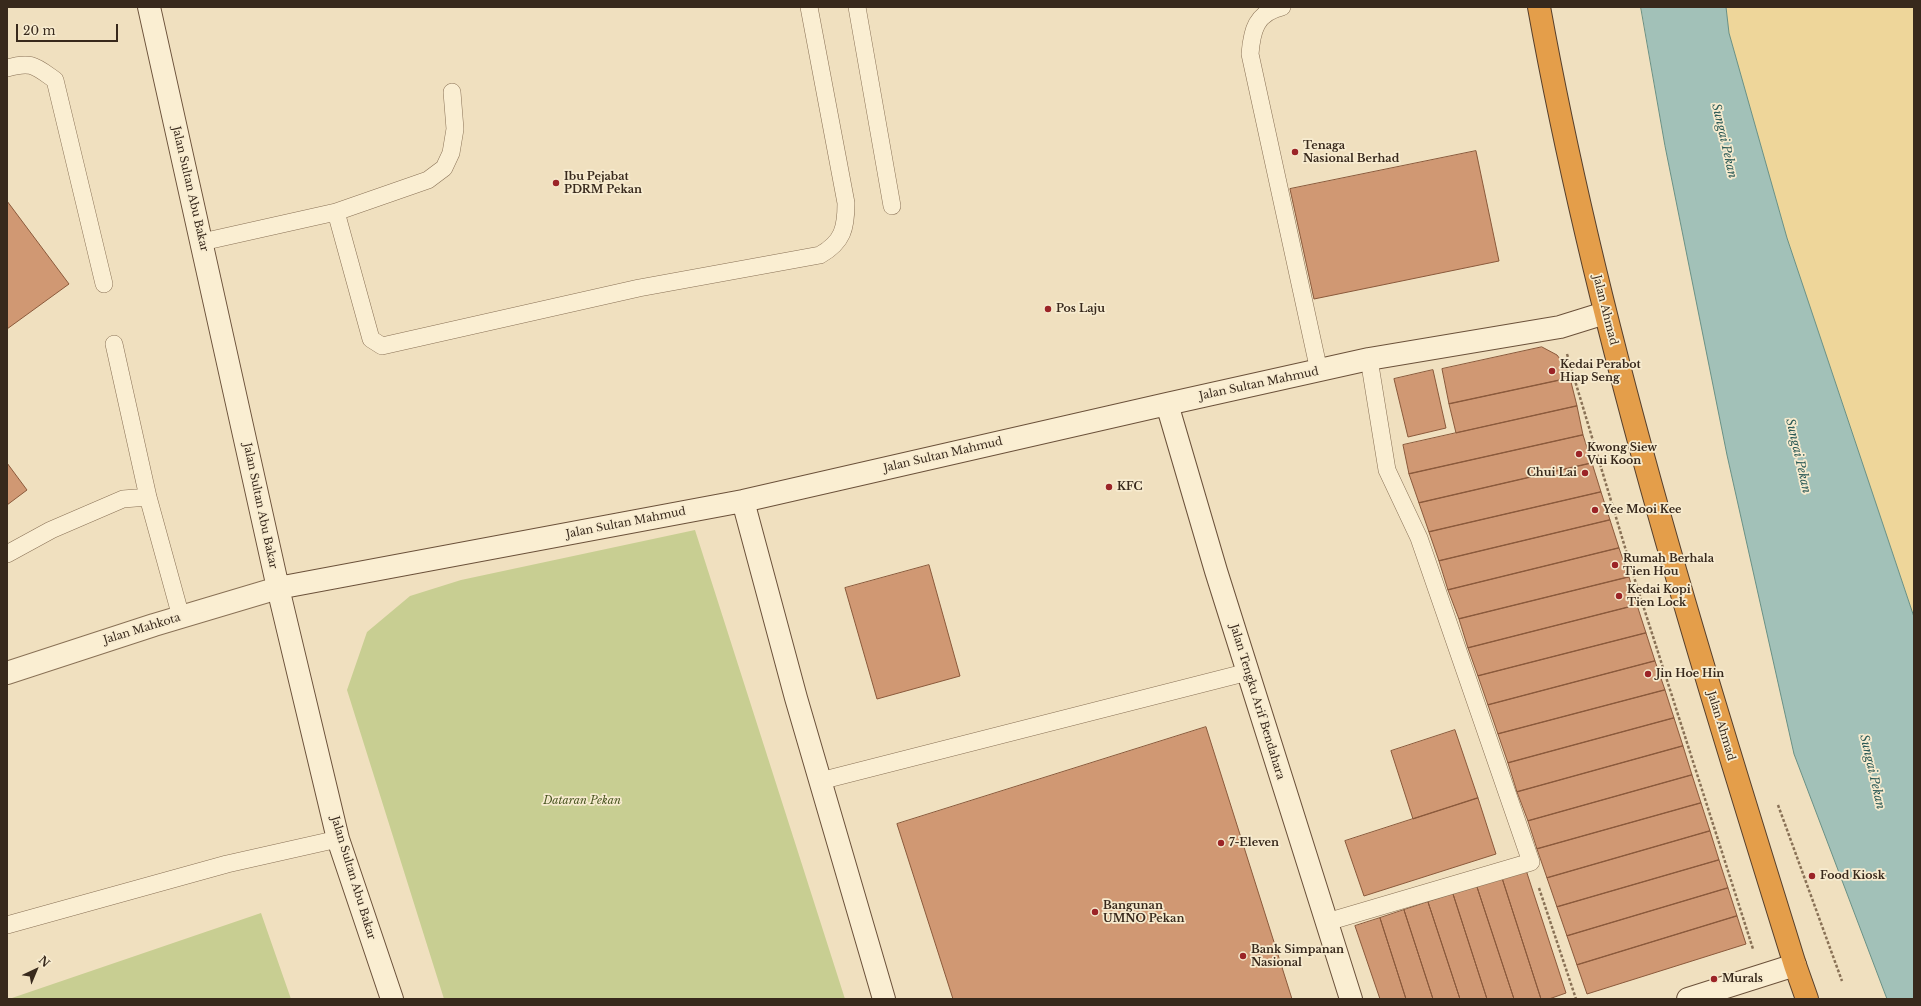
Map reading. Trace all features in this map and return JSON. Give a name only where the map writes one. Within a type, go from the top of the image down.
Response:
[{"type":"highway","name":"Jalan Ahmad","points":[[1539,7],[1555,93],[1604,313],[1699,652],[1795,965],[1807,999]]},
{"type":"street","name":"Jalan Sultan Abu Bakar","points":[[149,7],[278,588],[338,839],[392,999]]},
{"type":"street","name":"Jalan Sultan Mahmud","points":[[278,588],[743,501],[1369,359],[1560,327],[1604,313]]},
{"type":"street","name":"Jalan Tengku Arif Bendahara","points":[[1167,404],[1248,672],[1351,999]]},
{"type":"street","points":[[743,501],[820,780],[884,999]]},
{"type":"street","name":"Jalan Mahkota","points":[[7,673],[181,617],[278,588]]},
{"type":"street","points":[[1688,999],[1795,965]]},
{"type":"lane","points":[[336,212],[371,338],[382,346],[640,288],[820,255],[831,249],[841,236],[844,227],[846,203],[809,7]]},
{"type":"lane","points":[[857,7],[892,206]]},
{"type":"lane","points":[[1282,7],[1264,15],[1257,22],[1252,34],[1250,54],[1319,370]]},
{"type":"lane","points":[[7,68],[17,65],[33,65],[55,80],[104,284]]},
{"type":"lane","points":[[202,242],[336,212],[428,180],[444,168],[451,153],[455,129],[452,92]]},
{"type":"lane","points":[[114,344],[148,497],[181,617]]},
{"type":"lane","points":[[1327,922],[1531,862],[1419,538],[1387,470],[1369,359]]},
{"type":"lane","points":[[7,554],[51,530],[124,499],[148,497]]},
{"type":"lane","points":[[820,780],[1248,672]]},
{"type":"lane","points":[[7,925],[227,864],[338,839]]},
{"type":"path","points":[[1567,352],[1633,574],[1762,976]]},
{"type":"path","points":[[1778,804],[1842,981]]},
{"type":"path","points":[[1531,862],[1576,999]]},
{"type":"green space","name":"Dataran Pekan","points":[[695,530],[845,999],[444,999],[347,690],[367,632],[410,596],[461,580]]},
{"type":"green space","points":[[261,913],[291,999],[9,999]]},
{"type":"sand","points":[[1726,7],[1914,7],[1914,617],[1787,238],[1729,33]]},
{"type":"water","name":"Sungai Pekan","points":[[1641,7],[1726,7],[1729,33],[1787,238],[1914,617],[1914,999],[1887,999],[1794,754],[1727,455],[1665,146]]},
{"type":"building","points":[[1476,151],[1499,261],[1314,299],[1290,189]]},
{"type":"building","points":[[7,201],[69,284],[7,329]]},
{"type":"building","points":[[1542,347],[1557,355],[1566,367],[1570,378],[1449,404],[1442,369]]},
{"type":"building","points":[[1433,370],[1446,428],[1408,437],[1394,379]]},
{"type":"building","points":[[1570,378],[1577,406],[1456,433],[1449,404]]},
{"type":"building","points":[[1577,406],[1583,435],[1409,474],[1403,445]]},
{"type":"building","points":[[1583,435],[1592,463],[1419,503],[1409,474]]},
{"type":"building","points":[[7,463],[27,490],[7,505]]},
{"type":"building","points":[[1592,463],[1601,492],[1429,532],[1419,503]]},
{"type":"building","points":[[1601,492],[1610,520],[1439,561],[1429,532]]},
{"type":"building","points":[[1610,520],[1619,548],[1448,590],[1439,561]]},
{"type":"building","points":[[1619,548],[1629,577],[1459,619],[1448,590]]},
{"type":"building","points":[[929,565],[960,676],[877,699],[845,588]]},
{"type":"building","points":[[1629,577],[1637,605],[1468,648],[1459,619]]},
{"type":"building","points":[[1637,605],[1646,633],[1478,676],[1468,648]]},
{"type":"building","points":[[1646,633],[1655,661],[1488,705],[1478,676]]},
{"type":"building","points":[[1655,661],[1665,690],[1498,734],[1488,705]]},
{"type":"building","points":[[1665,690],[1674,718],[1508,763],[1498,734]]},
{"type":"building","points":[[1674,718],[1683,746],[1517,792],[1508,763]]},
{"type":"building","name":"Bangunan UMNO Pekan","points":[[1206,727],[1292,999],[953,999],[897,824]]},
{"type":"building","points":[[1455,730],[1478,798],[1413,819],[1391,751]]},
{"type":"building","points":[[1683,746],[1692,775],[1528,821],[1517,792]]},
{"type":"building","points":[[1692,775],[1701,803],[1537,849],[1528,821]]},
{"type":"building","points":[[1478,798],[1496,854],[1364,896],[1345,841]]},
{"type":"building","points":[[1701,803],[1710,831],[1547,878],[1537,849]]},
{"type":"building","points":[[1710,831],[1719,860],[1557,907],[1547,878]]},
{"type":"building","points":[[1719,860],[1728,888],[1567,936],[1557,907]]},
{"type":"building","points":[[1526,870],[1566,993],[1549,999],[1541,999],[1502,878]]},
{"type":"building","points":[[1502,878],[1541,999],[1514,999],[1477,887]]},
{"type":"building","points":[[1477,887],[1514,999],[1487,999],[1453,894]]},
{"type":"building","points":[[1728,888],[1737,916],[1577,965],[1567,936]]},
{"type":"building","points":[[1453,894],[1487,999],[1460,999],[1428,902]]},
{"type":"building","points":[[1428,902],[1460,999],[1433,999],[1404,910]]},
{"type":"building","points":[[1404,910],[1433,999],[1406,999],[1380,918]]},
{"type":"building","points":[[1737,916],[1746,944],[1587,994],[1577,965]]},
{"type":"building","points":[[1380,918],[1406,999],[1380,999],[1355,926]]},
{"type":"place","name":"Tenaga Nasional Berhad","points":[[1295,152]]},
{"type":"place","name":"Ibu Pejabat PDRM Pekan","points":[[556,183]]},
{"type":"place","name":"Pos Laju","points":[[1048,309]]},
{"type":"place","name":"Kedai Perabot Hiap Seng","points":[[1552,371]]},
{"type":"place","name":"Kwong Siew Vui Koon","points":[[1579,454]]},
{"type":"place","name":"Chui Lai","points":[[1585,473]]},
{"type":"place","name":"KFC","points":[[1109,487]]},
{"type":"place","name":"Yee Mooi Kee","points":[[1595,510]]},
{"type":"place","name":"Rumah Berhala Tien Hou","points":[[1615,565]]},
{"type":"place","name":"Kedai Kopi Tien Lock","points":[[1619,596]]},
{"type":"place","name":"Jin Hoe Hin","points":[[1648,674]]},
{"type":"place","name":"7-Eleven","points":[[1221,843]]},
{"type":"place","name":"Food Kiosk","points":[[1812,876]]},
{"type":"place","name":"Bangunan UMNO Pekan","points":[[1095,912]]},
{"type":"place","name":"Bank Simpanan Nasional","points":[[1243,956]]},
{"type":"place","name":"Murals","points":[[1714,979]]}]
